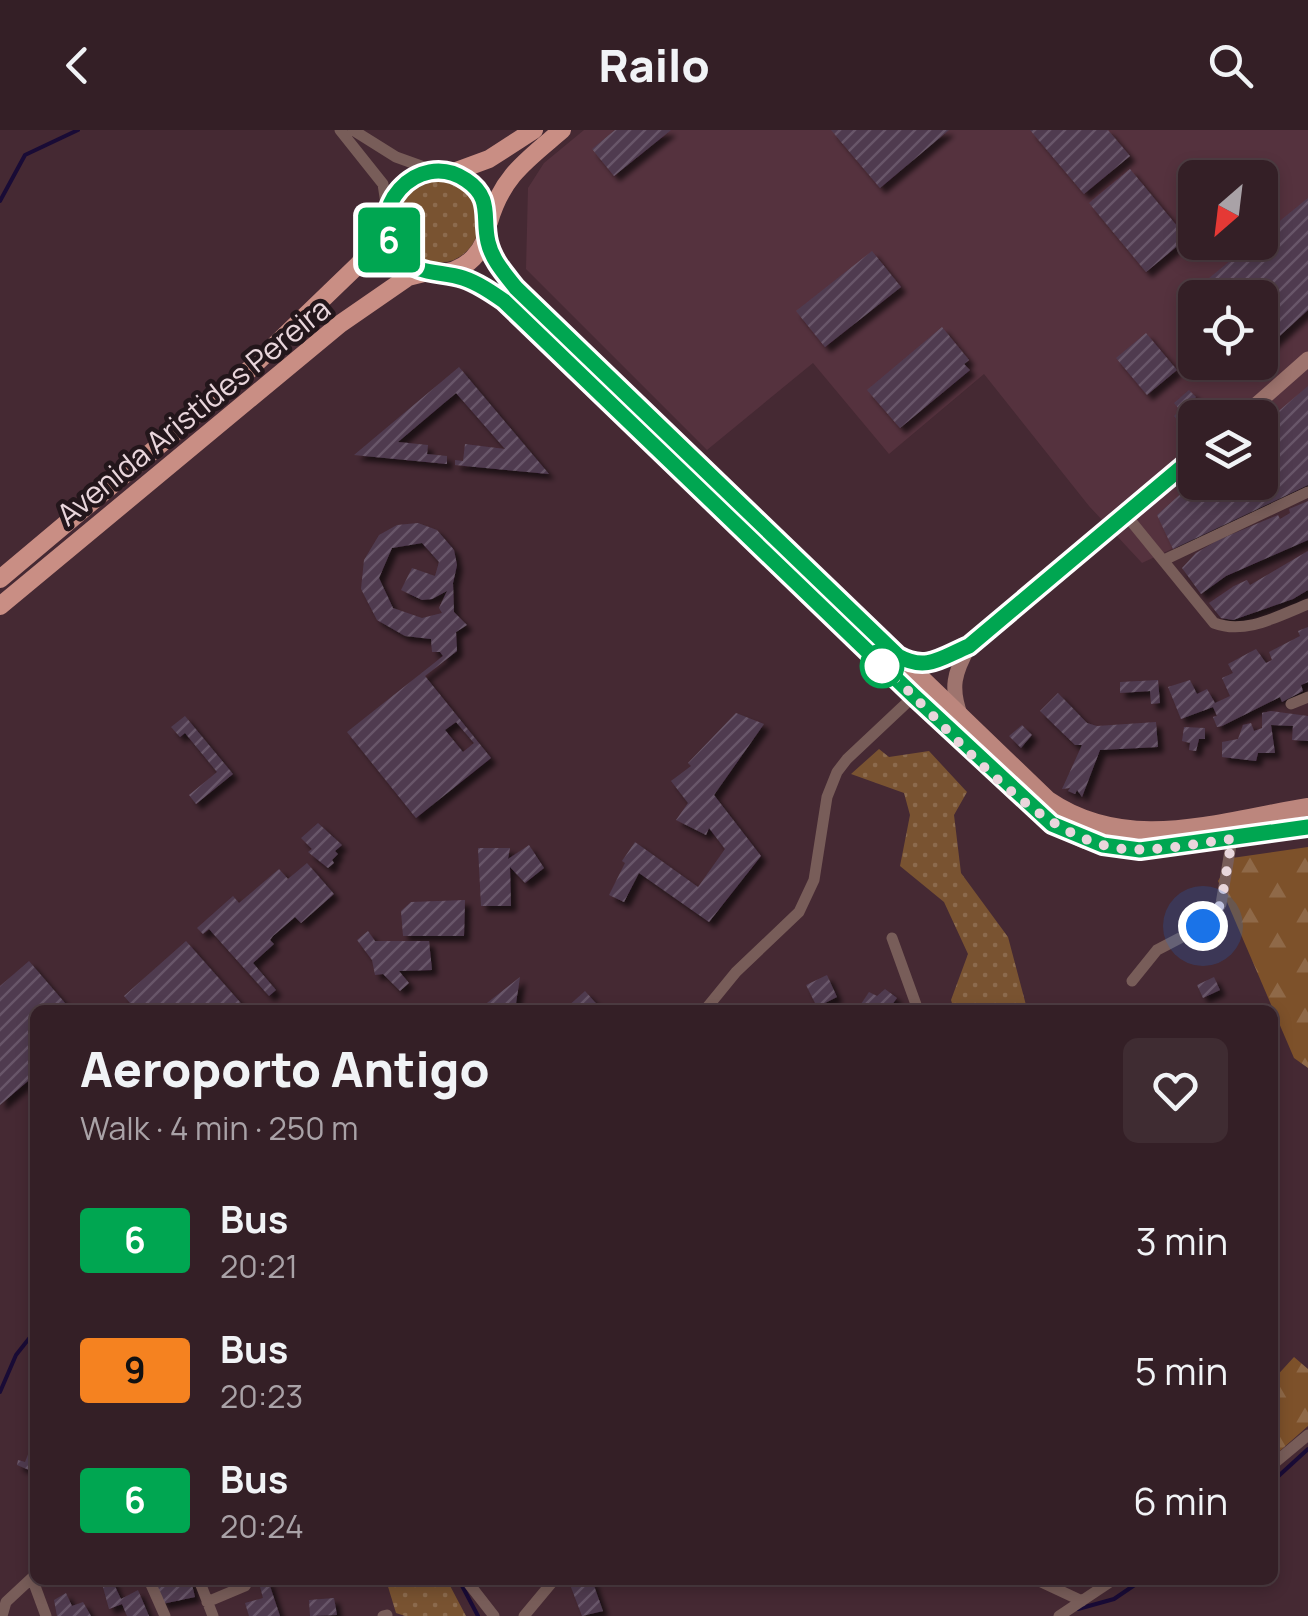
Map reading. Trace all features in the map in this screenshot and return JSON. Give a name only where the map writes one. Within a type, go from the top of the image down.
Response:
[{"type":"highway","points":[[534,130],[489,159],[406,182],[394,194],[387,210],[390,243],[400,257],[413,267],[436,273],[470,262],[508,178],[562,130]]},
{"type":"highway","points":[[443,172],[466,180],[478,191],[486,206],[487,230]]},
{"type":"highway","name":"Avenida Aristides Pereira","points":[[0,579],[250,368],[359,264],[376,240],[387,210]]},
{"type":"highway","name":"Avenida Aristides Pereira","points":[[0,606],[340,324],[408,276],[436,273]]},
{"type":"main road","points":[[487,230],[497,263],[516,288],[1048,800],[1076,817],[1107,828],[1139,832],[1308,807]]},
{"type":"main road","points":[[436,273],[481,285],[504,301],[1038,814],[1068,833],[1103,845],[1140,850],[1308,827]]},
{"type":"main road","points":[[1261,400],[1308,359]]},
{"type":"main road","points":[[898,656],[918,664],[931,664],[969,646],[1178,471]]},
{"type":"main road","points":[[962,718],[953,684],[958,664],[969,646]]},
{"type":"street","points":[[340,130],[384,184],[387,210]]},
{"type":"street","points":[[352,130],[396,157],[443,172]]},
{"type":"street","points":[[1164,560],[1308,492]]},
{"type":"street","points":[[1126,515],[1214,624],[1230,630],[1308,604]]},
{"type":"street","points":[[709,1005],[736,972],[799,912],[814,880],[827,797],[838,772],[914,696]]},
{"type":"street","points":[[1291,704],[1308,697]]},
{"type":"street","points":[[1132,981],[1157,950],[1214,916],[1221,904],[1232,839]]},
{"type":"street","points":[[892,938],[916,1005]]},
{"type":"street","points":[[1278,1460],[1308,1435]]},
{"type":"street","points":[[2,1616],[6,1602],[30,1580]]},
{"type":"street","points":[[36,1585],[46,1616]]},
{"type":"street","points":[[152,1585],[165,1616]]},
{"type":"street","points":[[200,1585],[213,1616]]},
{"type":"street","points":[[207,1602],[246,1585]]},
{"type":"street","points":[[470,1585],[494,1616]]},
{"type":"street","points":[[524,1616],[550,1585]]},
{"type":"street","points":[[1048,1585],[1082,1601]]},
{"type":"street","points":[[1059,1616],[1106,1585]]},
{"type":"shaded area","points":[[584,130],[1308,130],[1308,485],[1278,499],[1278,400],[1178,400],[1178,500],[1276,500],[1142,563],[1089,506],[984,374],[889,454],[813,363],[707,450],[526,269],[528,188],[544,163]]},
{"type":"shaded area","points":[[438,181],[454,184],[467,193],[476,206],[476,238],[467,251],[454,260],[438,263],[422,260],[409,251],[400,238],[397,222],[400,206],[409,193],[422,184]]},
{"type":"shaded area","points":[[879,749],[889,757],[929,751],[967,792],[954,815],[961,873],[1008,937],[1026,1005],[952,1005],[968,954],[944,902],[900,866],[910,815],[904,793],[851,774]]},
{"type":"shaded area","points":[[388,1585],[450,1585],[466,1616],[405,1616],[396,1613]]},
{"type":"green space","points":[[1308,847],[1308,1068],[1294,1058],[1278,1021],[1278,1005],[1271,1005],[1218,881],[1232,858]]},
{"type":"green space","points":[[1294,1357],[1308,1369],[1308,1426],[1278,1453],[1278,1375]]},
{"type":"building","points":[[615,130],[671,130],[614,176],[592,149]]},
{"type":"building","points":[[831,130],[949,130],[880,188]]},
{"type":"building","points":[[1030,130],[1108,130],[1130,156],[1084,194]]},
{"type":"building","points":[[1130,169],[1178,227],[1178,245],[1146,272],[1089,203]]},
{"type":"building","points":[[1308,198],[1308,310],[1278,338],[1278,280],[1208,279],[1231,260],[1278,260],[1278,222]]},
{"type":"building","points":[[872,251],[901,287],[825,347],[796,311]]},
{"type":"building","points":[[942,327],[969,360],[964,364],[970,370],[900,428],[867,390]]},
{"type":"building","points":[[1146,333],[1177,370],[1147,395],[1116,358]]},
{"type":"building","points":[[459,367],[549,474],[455,465],[455,460],[463,461],[465,444],[505,449],[456,393],[398,442],[428,445],[427,454],[447,456],[447,464],[354,455]]},
{"type":"building","points":[[1308,386],[1308,485],[1278,499],[1278,412]]},
{"type":"building","points":[[1189,390],[1196,397],[1178,400],[1178,408],[1174,403]]},
{"type":"building","points":[[1178,496],[1178,500],[1276,500],[1173,549],[1157,515]]},
{"type":"building","points":[[1308,501],[1308,540],[1226,576],[1201,594],[1182,568],[1196,553],[1218,540],[1278,515],[1280,519],[1290,513],[1289,509]]},
{"type":"building","points":[[418,523],[437,530],[454,550],[454,612],[467,625],[456,632],[457,651],[425,676],[491,758],[416,818],[347,732],[443,656],[432,652],[431,639],[405,636],[377,620],[361,589],[364,560],[379,535],[397,525]],"holes":[[[422,543],[439,562],[435,576],[412,568],[401,590],[422,600],[447,591],[439,608],[442,613],[422,618],[393,608],[379,578],[392,548]],[[456,722],[474,743],[463,752],[445,730]]]},
{"type":"building","points":[[1308,551],[1308,590],[1293,599],[1233,620],[1221,618],[1209,603],[1234,586],[1247,580],[1250,585]]},
{"type":"building","points":[[1308,627],[1308,682],[1301,685],[1303,691],[1282,702],[1280,697],[1222,726],[1217,727],[1213,707],[1181,719],[1168,687],[1190,680],[1197,694],[1207,689],[1215,703],[1230,696],[1222,678],[1233,673],[1228,664],[1256,649],[1266,663],[1272,660],[1269,652],[1300,636],[1298,631]]},
{"type":"building","points":[[1158,680],[1160,703],[1151,704],[1150,691],[1120,693],[1120,682]]},
{"type":"building","points":[[1058,693],[1087,723],[1097,726],[1156,722],[1158,747],[1100,750],[1082,797],[1077,790],[1075,794],[1068,791],[1070,788],[1062,789],[1082,745],[1075,745],[1040,711]]},
{"type":"building","points":[[736,713],[764,724],[714,795],[761,856],[709,922],[639,873],[624,902],[609,895],[625,863],[622,861],[635,842],[698,887],[725,849],[709,828],[706,835],[676,820],[688,803],[671,781],[691,766],[688,763]]},
{"type":"building","points":[[1262,713],[1308,716],[1308,741],[1292,740],[1293,726],[1271,725],[1275,753],[1258,753],[1256,761],[1222,757],[1222,742],[1238,739],[1243,725],[1251,723],[1254,731],[1262,728]]},
{"type":"building","points":[[185,716],[233,774],[196,804],[189,795],[217,772],[185,733],[180,737],[171,727]]},
{"type":"building","points":[[1022,725],[1032,735],[1021,748],[1009,736]]},
{"type":"building","points":[[1184,727],[1205,728],[1205,739],[1199,739],[1196,751],[1189,750],[1190,743],[1182,741]]},
{"type":"building","points":[[318,823],[342,845],[328,868],[308,852],[312,849],[301,838]]},
{"type":"building","points":[[529,845],[544,868],[525,883],[510,867],[511,906],[481,906],[478,848],[510,848],[508,859]]},
{"type":"building","points":[[307,863],[334,894],[301,923],[295,917],[273,936],[270,940],[274,944],[253,963],[276,990],[269,996],[209,929],[203,934],[197,928],[233,896],[239,903],[279,869],[288,879]]},
{"type":"building","points":[[465,900],[464,936],[403,936],[401,911],[411,902]]},
{"type":"building","points":[[368,931],[375,941],[429,941],[432,970],[399,971],[409,983],[400,991],[383,974],[375,975],[372,960],[357,940]]},
{"type":"building","points":[[186,941],[243,1005],[132,1005],[124,996]]},
{"type":"building","points":[[29,961],[67,1005],[30,1005],[30,1079],[0,1105],[0,986]]},
{"type":"building","points":[[827,975],[837,997],[816,1005],[806,985]]},
{"type":"building","points":[[520,977],[516,1005],[484,1005]]},
{"type":"building","points":[[1214,977],[1220,990],[1203,998],[1197,985]]},
{"type":"building","points":[[885,989],[897,998],[892,1005],[860,1005],[869,992],[877,996]]},
{"type":"building","points":[[585,991],[598,1005],[569,1005]]},
{"type":"building","points":[[30,1450],[30,1470],[17,1465],[18,1460],[25,1462]]},
{"type":"building","points":[[102,1585],[114,1585],[121,1599],[138,1590],[149,1616],[127,1616],[122,1604],[109,1609]]},
{"type":"building","points":[[155,1585],[192,1585],[195,1597],[162,1604]]},
{"type":"building","points":[[260,1585],[270,1585],[280,1616],[249,1616],[245,1603],[263,1598]]},
{"type":"building","points":[[570,1585],[594,1585],[603,1611],[582,1616]]},
{"type":"building","points":[[66,1593],[72,1606],[83,1602],[91,1616],[57,1616],[54,1600]]},
{"type":"building","points":[[334,1598],[337,1615],[310,1616],[309,1600]]},
{"type":"waterway","points":[[0,201],[25,155],[78,130]]},
{"type":"waterway","points":[[0,1392],[16,1355],[30,1337]]},
{"type":"waterway","points":[[1278,1476],[1308,1449]]},
{"type":"waterway","points":[[462,1585],[478,1616]]},
{"type":"waterway","points":[[1078,1609],[1114,1599],[1135,1585]]},
{"type":"bus line","name":"6","points":[[1178,471],[969,646],[940,662],[910,662],[898,656],[516,288],[490,249],[486,206],[466,180],[435,171],[420,174],[394,194],[387,210],[390,243],[400,257],[413,267],[481,285],[504,301],[1052,824],[1085,840],[1140,850],[1308,827]]},
{"type":"route","points":[[882,666],[1038,814],[1068,833],[1103,845],[1140,850],[1232,839],[1221,904],[1203,926]]}]
